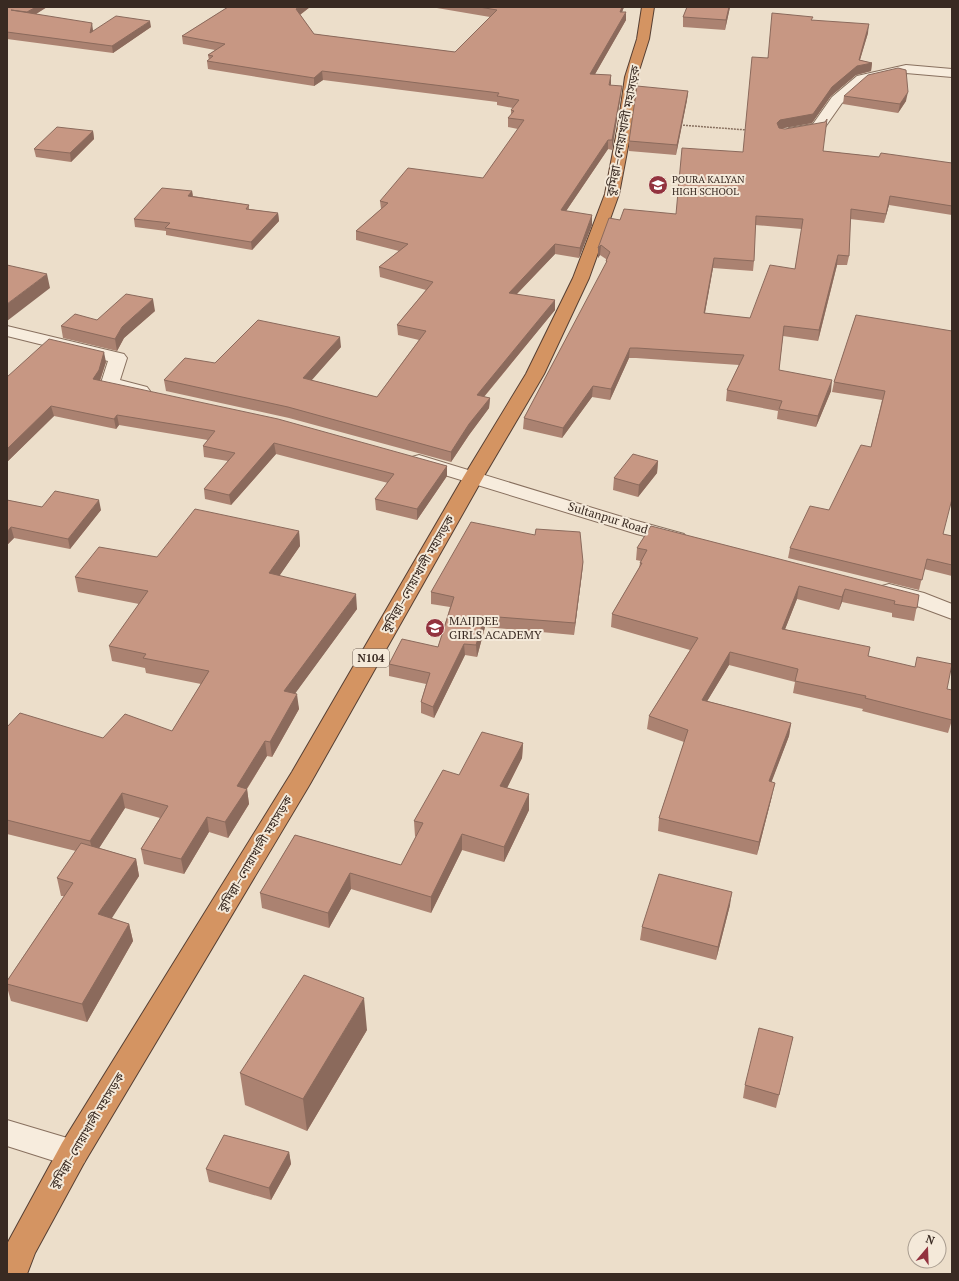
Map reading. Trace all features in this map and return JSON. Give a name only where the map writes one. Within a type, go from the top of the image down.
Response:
[{"type":"highway","name":"কুমিল্লা–নোয়াখালী মহাসড়ক","points":[[11,1274],[22,1246],[73,1153],[301,778],[474,476],[535,374],[581,278],[612,194],[626,120],[631,77],[643,39],[648,7]]},
{"type":"street","points":[[784,133],[818,127],[837,100],[862,79],[906,69],[952,73]]},
{"type":"street","points":[[7,331],[118,358],[110,383],[161,396]]},
{"type":"street","name":"Sultanpur Road","points":[[400,456],[474,476],[645,530],[692,542]]},
{"type":"street","points":[[870,587],[916,598],[952,612]]},
{"type":"street","points":[[7,1133],[73,1153]]},
{"type":"building","points":[[7,7],[36,7],[27,12],[11,10],[92,23],[90,33],[116,16],[150,21],[112,46],[7,32]]},
{"type":"building","points":[[228,7],[299,7],[296,9],[314,34],[455,52],[497,10],[479,7],[622,7],[620,12],[626,12],[590,74],[611,75],[609,85],[622,86],[612,140],[608,140],[561,210],[592,215],[580,248],[555,244],[509,293],[555,300],[477,395],[490,398],[469,424],[451,452],[288,407],[164,380],[185,358],[215,363],[258,320],[340,337],[303,378],[377,397],[426,331],[397,325],[433,282],[379,267],[408,244],[356,231],[388,203],[380,201],[408,168],[483,178],[524,120],[508,118],[514,111],[511,110],[519,100],[497,96],[499,93],[322,71],[314,78],[207,61],[213,56],[208,55],[225,44],[182,36]]},
{"type":"building","points":[[687,7],[729,7],[726,20],[683,17]]},
{"type":"building","points":[[772,13],[813,17],[811,20],[869,24],[859,60],[872,63],[857,66],[832,87],[813,114],[780,120],[777,123],[779,128],[785,129],[825,122],[827,119],[823,151],[879,157],[881,153],[952,163],[952,206],[890,196],[886,214],[851,209],[849,256],[838,255],[819,330],[784,326],[779,370],[832,380],[818,416],[779,409],[782,401],[727,390],[744,355],[630,348],[611,389],[593,386],[563,428],[524,418],[607,261],[610,252],[601,245],[598,248],[609,218],[620,220],[624,209],[676,214],[682,148],[743,152],[752,57],[768,58]],"holes":[[[756,216],[803,219],[795,269],[770,265],[750,318],[704,313],[714,258],[754,261]]]},
{"type":"building","points":[[898,68],[906,70],[908,92],[900,104],[844,96],[868,75]]},
{"type":"building","points":[[637,86],[688,91],[677,145],[629,141]]},
{"type":"building","points":[[57,127],[93,131],[70,153],[34,149]]},
{"type":"building","points":[[162,188],[192,191],[188,196],[249,205],[246,209],[278,213],[251,242],[165,228],[170,223],[134,219]]},
{"type":"building","points":[[7,265],[47,274],[7,304]]},
{"type":"building","points":[[126,294],[153,299],[122,327],[115,339],[61,326],[75,314],[97,320]]},
{"type":"building","points":[[856,315],[952,331],[952,499],[943,534],[952,536],[952,565],[927,559],[922,580],[790,548],[810,506],[829,510],[861,445],[871,447],[885,391],[834,382]]},
{"type":"building","points":[[49,339],[104,352],[99,370],[93,379],[278,419],[447,466],[417,509],[375,499],[394,474],[274,443],[229,495],[204,489],[235,453],[203,446],[215,431],[117,415],[114,419],[51,406],[7,449],[7,377]]},
{"type":"building","points":[[633,454],[658,461],[639,485],[614,478]]},
{"type":"building","points":[[55,491],[99,500],[68,539],[11,527],[7,532],[7,500],[42,507]]},
{"type":"building","points":[[195,509],[299,531],[269,573],[356,594],[284,691],[297,694],[270,742],[265,741],[237,786],[247,789],[225,822],[207,817],[181,859],[141,849],[168,806],[122,793],[90,841],[7,820],[7,727],[20,713],[103,738],[125,714],[172,731],[209,671],[143,658],[146,654],[109,646],[148,591],[75,577],[99,547],[157,557]]},
{"type":"building","points":[[471,522],[535,535],[536,529],[580,532],[583,562],[575,623],[485,616],[476,645],[464,644],[433,707],[421,702],[430,673],[389,664],[402,639],[438,647],[454,597],[431,592]]},
{"type":"building","points":[[651,526],[919,595],[917,608],[894,604],[895,601],[845,589],[842,597],[799,586],[782,629],[870,647],[868,656],[915,667],[917,657],[952,664],[947,689],[952,690],[952,720],[865,698],[866,696],[795,681],[798,669],[730,652],[702,700],[791,723],[769,781],[775,783],[759,842],[659,818],[688,730],[649,716],[698,638],[612,614],[642,563],[640,563],[647,550],[637,548]]},
{"type":"building","points":[[482,732],[523,743],[500,786],[529,794],[504,847],[462,834],[431,897],[350,873],[328,913],[260,893],[295,835],[401,865],[423,823],[414,821],[443,770],[459,775]]},
{"type":"building","points":[[81,843],[136,859],[98,914],[129,924],[82,1004],[7,984],[7,981],[73,883],[57,878]]},
{"type":"building","points":[[659,874],[732,892],[718,947],[642,927]]},
{"type":"building","points":[[304,975],[364,998],[303,1099],[240,1073]]},
{"type":"building","points":[[759,1028],[793,1037],[779,1095],[745,1085]]},
{"type":"building","points":[[224,1135],[289,1152],[269,1188],[206,1169]]},
{"type":"place","name":"POURA KALYAN HIGH SCHOOL","points":[[658,185]]},
{"type":"place","name":"MAIJDEE GIRLS ACADEMY","points":[[435,628]]}]
